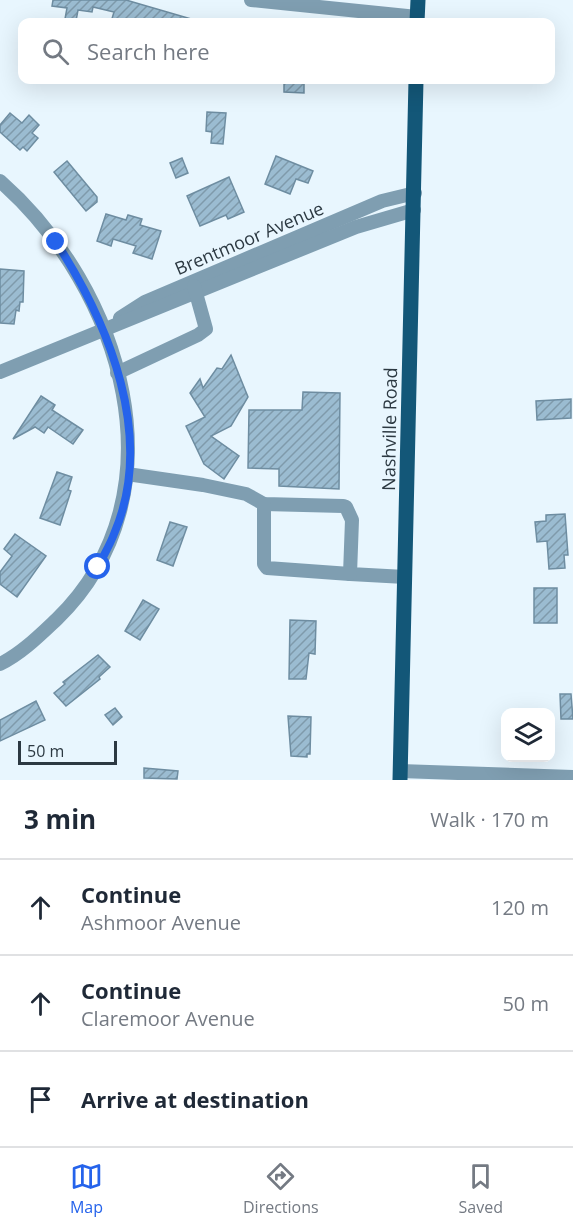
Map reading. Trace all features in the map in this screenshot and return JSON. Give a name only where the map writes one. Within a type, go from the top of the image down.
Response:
[{"type":"main road","points":[[417,18],[418,0]]},
{"type":"main road","name":"Nashville Road","points":[[400,776],[416,84]]},
{"type":"street","points":[[251,0],[400,18]]},
{"type":"street","points":[[0,181],[56,242],[80,279],[104,331],[117,373],[129,430],[125,495],[115,533],[95,572],[70,606],[46,629],[0,664]]},
{"type":"street","name":"Brentmoor Avenue","points":[[0,372],[104,331],[382,201],[415,193]]},
{"type":"street","name":"Brentmoor Avenue","points":[[194,287],[356,227],[414,210]]},
{"type":"street","points":[[117,373],[198,335],[206,329],[194,287]]},
{"type":"street","points":[[128,474],[203,484],[246,494],[264,504],[346,507],[352,520],[350,574]]},
{"type":"street","points":[[264,504],[264,564],[267,568],[405,577]]},
{"type":"street","points":[[400,776],[573,777]]},
{"type":"building","points":[[53,0],[126,0],[188,18],[112,18],[114,12],[93,7],[92,12],[78,10],[77,18],[65,18],[67,8],[52,6]]},
{"type":"building","points":[[284,84],[304,84],[304,93],[284,92]]},
{"type":"building","points":[[207,112],[226,113],[223,144],[211,143],[212,132],[206,131]]},
{"type":"building","points":[[10,113],[22,123],[29,115],[39,125],[32,133],[38,138],[27,151],[23,147],[20,150],[0,132],[0,125]]},
{"type":"building","points":[[276,156],[313,171],[308,183],[296,179],[290,194],[265,184]]},
{"type":"building","points":[[182,158],[188,173],[176,178],[170,163]]},
{"type":"building","points":[[67,161],[97,197],[97,202],[86,211],[54,172]]},
{"type":"building","points":[[229,177],[244,212],[228,219],[226,215],[200,226],[187,196]]},
{"type":"building","points":[[106,214],[126,220],[128,215],[142,219],[140,225],[161,231],[152,259],[133,253],[136,246],[113,239],[111,246],[97,241]]},
{"type":"building","points":[[0,269],[24,271],[23,302],[20,302],[19,311],[16,310],[14,324],[0,323]]},
{"type":"building","points":[[231,355],[248,397],[231,426],[211,436],[239,456],[224,479],[204,464],[186,426],[205,417],[190,393],[200,379],[203,388],[217,368],[222,369]]},
{"type":"building","points":[[303,392],[340,393],[339,489],[279,486],[279,469],[248,468],[249,410],[302,410]]},
{"type":"building","points":[[41,396],[55,405],[52,410],[83,430],[73,444],[48,427],[44,433],[35,427],[13,439]]},
{"type":"building","points":[[571,399],[571,418],[537,420],[536,401]]},
{"type":"building","points":[[57,472],[72,477],[68,490],[71,491],[60,525],[40,518]]},
{"type":"building","points":[[565,514],[568,555],[564,555],[565,568],[549,569],[547,541],[537,542],[535,522],[546,521],[546,515]]},
{"type":"building","points":[[170,522],[187,527],[173,566],[157,560]]},
{"type":"building","points":[[15,534],[46,556],[17,597],[0,584],[0,572],[12,556],[4,549]]},
{"type":"building","points":[[534,588],[557,588],[557,623],[534,623]]},
{"type":"building","points":[[143,600],[159,609],[140,640],[125,631]]},
{"type":"building","points":[[290,620],[316,621],[315,654],[309,653],[306,679],[289,679]]},
{"type":"building","points":[[98,655],[110,667],[99,677],[100,679],[66,706],[54,693],[65,684],[63,682]]},
{"type":"building","points":[[560,694],[571,694],[573,719],[561,719]]},
{"type":"building","points":[[36,701],[45,720],[0,741],[0,720]]},
{"type":"building","points":[[115,708],[122,717],[113,725],[105,715]]},
{"type":"building","points":[[288,716],[311,717],[310,754],[307,754],[307,757],[291,756]]},
{"type":"building","points":[[144,768],[178,771],[177,779],[144,778]]},
{"type":"route","points":[[56,242],[80,279],[104,331],[113,358],[129,430],[125,495],[115,533],[98,567]]}]
